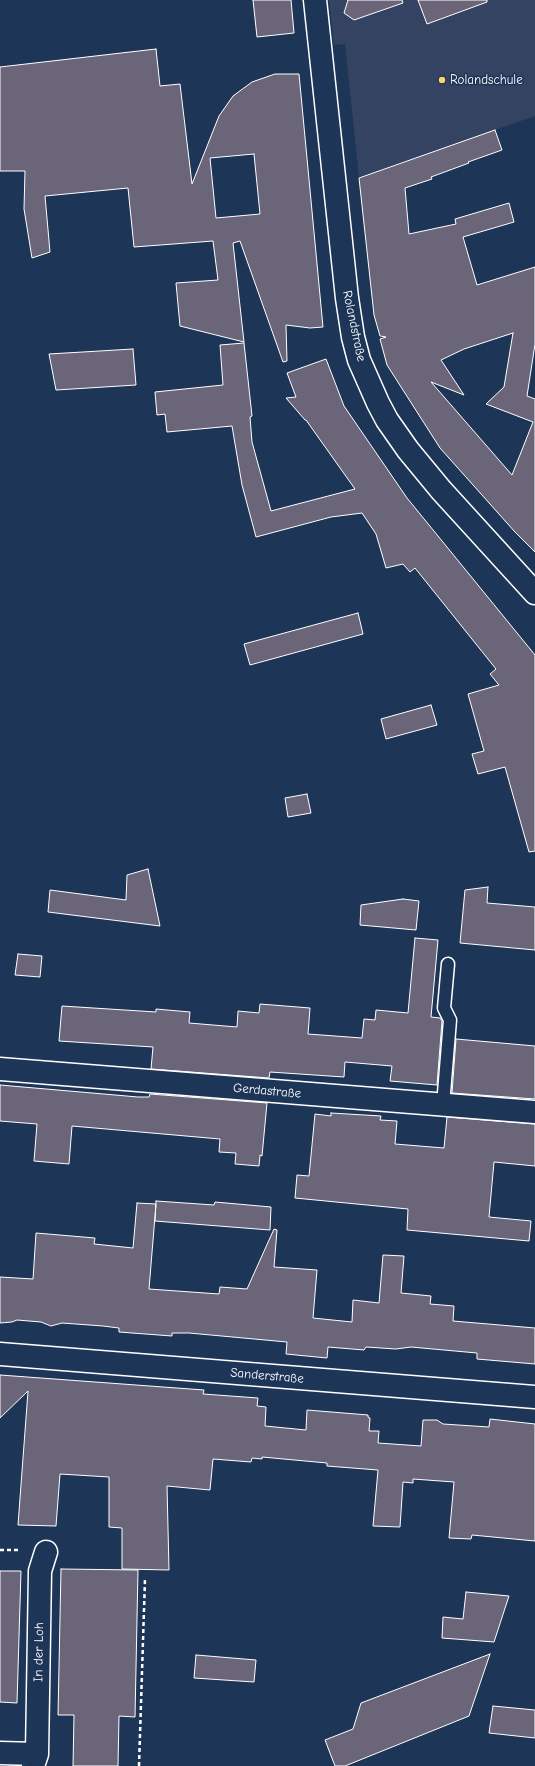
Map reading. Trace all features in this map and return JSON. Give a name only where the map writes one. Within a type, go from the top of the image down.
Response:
[{"type":"street","name":"Rolandstraße","points":[[315,0],[347,298],[353,337],[359,360],[378,403],[408,450],[440,490],[535,593]]},
{"type":"street","name":"Gerdastraße","points":[[0,1069],[535,1112]]},
{"type":"street","name":"Sanderstraße","points":[[0,1354],[535,1397]]},
{"type":"street","name":"In der Loh","points":[[0,1753],[35,1760],[40,1570],[46,1552]]},
{"type":"lane","points":[[443,1105],[450,1020],[444,1008],[448,964]]},
{"type":"path","points":[[139,1766],[145,1579]]},
{"type":"shaded area","name":"Rolandschule","points":[[329,0],[535,0],[535,116],[359,177],[345,44],[334,45]]},
{"type":"building","points":[[253,0],[291,0],[294,33],[257,37]]},
{"type":"building","points":[[348,0],[402,0],[403,3],[354,20],[344,13]]},
{"type":"building","points":[[418,0],[487,0],[487,2],[427,24]]},
{"type":"building","points":[[156,49],[160,86],[180,84],[192,184],[219,116],[233,96],[252,82],[275,74],[299,74],[323,327],[310,328],[286,325],[287,361],[283,362],[240,241],[233,243],[244,342],[180,326],[176,283],[218,280],[213,241],[134,247],[128,188],[45,196],[50,252],[32,258],[24,209],[25,171],[0,171],[0,67]],"holes":[[[254,154],[260,214],[216,218],[210,158]]]},
{"type":"building","points":[[495,130],[502,150],[431,177],[432,179],[405,188],[409,234],[456,224],[455,219],[509,203],[514,222],[463,237],[477,285],[535,267],[535,344],[527,396],[535,399],[535,552],[515,532],[440,448],[387,365],[380,339],[386,337],[380,336],[374,315],[359,178]],"holes":[[[513,333],[504,387],[486,404],[533,422],[512,475],[431,382],[464,395],[441,360],[464,349]]]},
{"type":"building","points":[[244,343],[252,416],[250,417],[252,442],[271,511],[355,489],[306,420],[286,398],[296,397],[287,373],[326,359],[344,406],[407,498],[535,655],[535,851],[529,852],[505,767],[478,774],[472,754],[484,751],[468,694],[499,685],[490,674],[496,669],[415,568],[410,572],[403,564],[386,568],[376,534],[362,513],[331,517],[256,537],[242,485],[232,426],[167,432],[165,414],[157,415],[155,392],[223,385],[220,345]]},
{"type":"building","points":[[133,349],[136,385],[56,390],[49,354]]},
{"type":"building","points":[[358,613],[363,634],[250,665],[244,644]]},
{"type":"building","points":[[431,705],[437,725],[386,739],[381,719]]},
{"type":"building","points":[[307,794],[311,813],[288,817],[285,798]]},
{"type":"building","points":[[148,869],[160,926],[48,912],[50,890],[126,900],[127,875]]},
{"type":"building","points":[[488,887],[487,903],[535,907],[535,950],[460,943],[465,890]]},
{"type":"building","points":[[403,899],[419,901],[416,930],[360,925],[361,905]]},
{"type":"building","points":[[415,938],[438,940],[431,1017],[440,1018],[442,1021],[437,1085],[390,1081],[392,1066],[345,1062],[344,1077],[270,1072],[269,1078],[151,1069],[153,1047],[59,1041],[62,1006],[156,1012],[156,1009],[190,1012],[189,1023],[237,1027],[238,1011],[259,1013],[260,1004],[310,1008],[308,1034],[362,1038],[364,1019],[375,1020],[376,1010],[408,1013]]},
{"type":"building","points":[[18,954],[42,956],[40,977],[15,975]]},
{"type":"building","points":[[456,1039],[535,1046],[535,1099],[452,1093]]},
{"type":"building","points":[[0,1085],[138,1097],[149,1097],[150,1094],[267,1103],[262,1156],[260,1155],[259,1166],[235,1164],[236,1153],[219,1152],[220,1139],[72,1126],[69,1164],[34,1161],[37,1124],[0,1121]]},
{"type":"building","points":[[331,1113],[381,1116],[380,1120],[397,1121],[395,1144],[444,1148],[447,1117],[535,1124],[535,1166],[494,1162],[489,1217],[531,1221],[529,1241],[407,1230],[408,1209],[295,1198],[297,1175],[309,1176],[315,1114],[331,1116]]},
{"type":"building","points":[[156,1201],[214,1205],[215,1202],[271,1207],[270,1230],[155,1221]]},
{"type":"building","points":[[137,1203],[156,1204],[149,1289],[219,1294],[220,1287],[247,1289],[274,1229],[277,1230],[274,1267],[317,1270],[313,1318],[352,1322],[353,1300],[379,1303],[383,1255],[404,1256],[401,1293],[431,1296],[430,1304],[454,1306],[453,1321],[535,1328],[535,1364],[477,1359],[477,1353],[411,1347],[396,1349],[366,1347],[364,1350],[328,1347],[327,1358],[286,1354],[287,1342],[189,1333],[172,1333],[172,1336],[119,1332],[119,1328],[103,1326],[62,1323],[51,1326],[41,1322],[17,1320],[0,1323],[0,1277],[33,1279],[36,1233],[95,1238],[94,1244],[133,1248]]},
{"type":"building","points":[[0,1375],[204,1390],[203,1394],[258,1398],[257,1406],[266,1407],[265,1426],[306,1430],[307,1410],[368,1415],[370,1418],[369,1431],[379,1431],[378,1443],[421,1446],[423,1420],[437,1420],[443,1424],[489,1427],[490,1419],[535,1424],[535,1541],[472,1535],[471,1539],[449,1538],[454,1482],[413,1479],[413,1483],[403,1482],[400,1527],[373,1526],[378,1470],[327,1466],[327,1463],[262,1457],[262,1459],[252,1458],[251,1462],[213,1459],[210,1490],[167,1486],[169,1570],[122,1569],[122,1528],[109,1527],[109,1477],[60,1474],[56,1526],[18,1525],[28,1391],[0,1418]]},
{"type":"building","points":[[61,1569],[138,1570],[135,1717],[119,1716],[118,1766],[73,1766],[74,1715],[58,1715]]},
{"type":"building","points":[[0,1571],[21,1571],[17,1703],[0,1702]]},
{"type":"building","points":[[466,1592],[509,1596],[494,1642],[442,1638],[443,1617],[463,1619]]},
{"type":"building","points":[[490,1654],[469,1716],[345,1766],[335,1766],[325,1740],[353,1729],[361,1703]]},
{"type":"building","points":[[196,1655],[256,1660],[254,1682],[194,1678]]},
{"type":"building","points":[[493,1706],[535,1710],[535,1738],[489,1733]]},
{"type":"place","name":"Rolandschule","points":[[442,80]]}]
